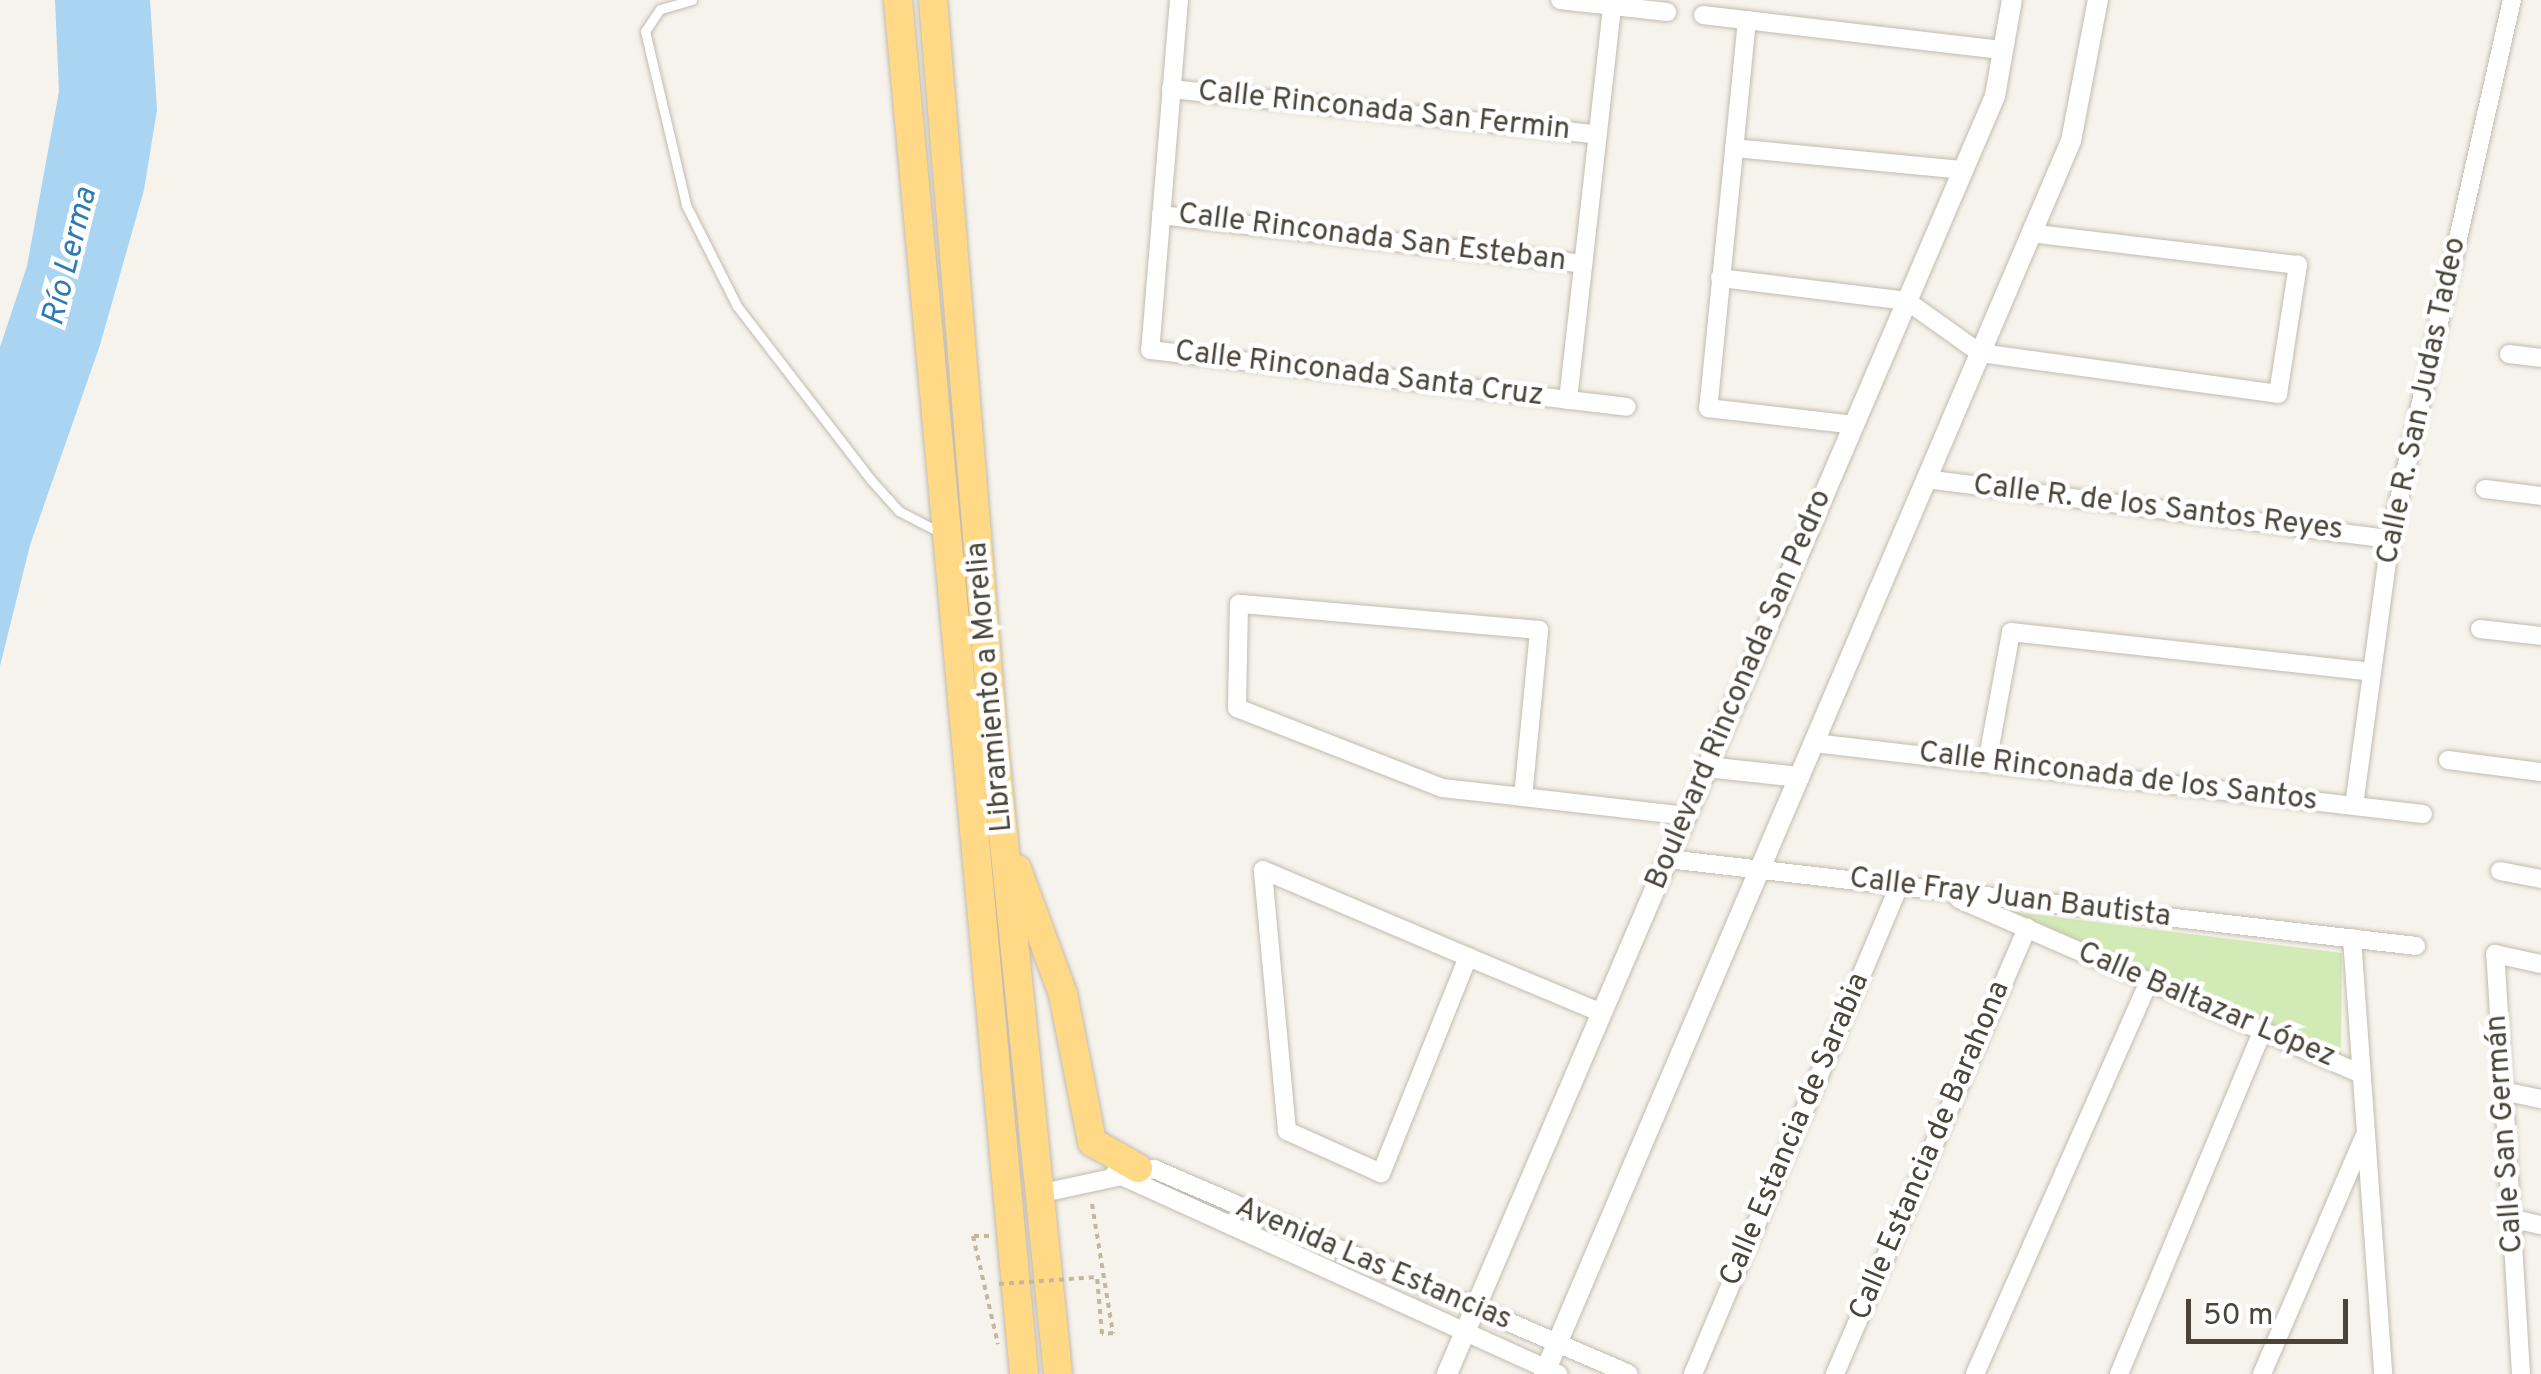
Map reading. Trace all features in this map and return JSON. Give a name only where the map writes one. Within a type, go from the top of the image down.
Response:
[{"type":"highway","name":"Libramiento a Morelia","points":[[898,0],[1024,1374]]},
{"type":"highway","name":"Libramiento a Morelia","points":[[933,0],[1003,830],[1043,1193],[1058,1374]]},
{"type":"highway","points":[[1003,830],[1063,994],[1092,1142],[1126,1170]]},
{"type":"street","points":[[1161,215],[1178,0]]},
{"type":"street","points":[[1560,0],[1667,12]]},
{"type":"street","name":"Boulevard Rinconada San Pedro","points":[[1447,1374],[1995,96],[2012,0]]},
{"type":"street","points":[[1550,1372],[1557,1344],[2071,140],[2098,0]]},
{"type":"street","name":"Calle R. San Judas Tadeo","points":[[2354,806],[2390,539],[2512,0]]},
{"type":"street","points":[[1568,400],[1612,3]]},
{"type":"street","points":[[1703,15],[2003,50]]},
{"type":"street","points":[[1746,20],[1708,408],[1854,424]]},
{"type":"street","name":"Calle Rinconada San Fermin","points":[[1171,89],[1598,135]]},
{"type":"street","points":[[1734,148],[1963,170]]},
{"type":"street","name":"Calle Rinconada San Esteban","points":[[1161,215],[1583,264]]},
{"type":"street","name":"Calle Rinconada Santa Cruz","points":[[1161,215],[1150,350],[1627,406]]},
{"type":"street","points":[[1720,278],[1907,302],[1980,353],[2278,394],[2298,265],[2031,233]]},
{"type":"street","points":[[2509,354],[2541,358]]},
{"type":"street","name":"Calle R. de los Santos Reyes","points":[[1926,479],[2390,539]]},
{"type":"street","points":[[2486,489],[2541,496]]},
{"type":"street","points":[[1523,797],[1539,630],[1239,604],[1237,708],[1442,788],[1686,816]]},
{"type":"street","points":[[2480,629],[2541,636]]},
{"type":"street","points":[[1987,763],[2011,632],[2372,672]]},
{"type":"street","name":"Calle Rinconada de los Santos","points":[[1814,743],[2423,814]]},
{"type":"street","points":[[2448,760],[2541,772]]},
{"type":"street","points":[[1708,767],[1799,777]]},
{"type":"street","name":"Calle Fray Juan Bautista","points":[[1668,859],[2416,946]]},
{"type":"street","points":[[1468,956],[1381,1173],[1287,1132],[1263,870],[1468,956],[1602,1014]]},
{"type":"street","points":[[2500,870],[2541,879]]},
{"type":"street","name":"Calle Estancia de Sarabia","points":[[1693,1374],[1898,886]]},
{"type":"street","name":"Calle Baltazar López","points":[[1940,891],[2362,1074]]},
{"type":"street","name":"Calle Estancia de Barahona","points":[[1835,1374],[2027,928]]},
{"type":"street","points":[[2352,938],[2383,1374]]},
{"type":"street","name":"Calle San Germán","points":[[2522,1374],[2494,954],[2541,964]]},
{"type":"street","points":[[1975,1374],[2149,981]]},
{"type":"street","points":[[2119,1374],[2262,1030]]},
{"type":"street","points":[[2503,1091],[2541,1099]]},
{"type":"street","points":[[2262,1374],[2366,1132]]},
{"type":"street","points":[[1043,1193],[1126,1170]]},
{"type":"street","name":"Avenida Las Estancias","points":[[1126,1170],[1629,1374]]},
{"type":"street","name":"Avenida Las Estancias","points":[[1126,1170],[1550,1372]]},
{"type":"street","points":[[2510,1218],[2541,1225]]},
{"type":"street","points":[[2520,1354],[2541,1358]]},
{"type":"lane","points":[[692,0],[660,9],[645,31],[686,205],[737,306],[871,480],[900,511],[946,536]]},
{"type":"path","points":[[999,1284],[1096,1278],[1102,1334],[1113,1333],[1088,1180]]},
{"type":"green space","points":[[2014,912],[2342,953],[2341,1055]]},
{"type":"water","name":"Río Lerma","points":[[55,0],[150,0],[157,110],[144,190],[100,345],[30,545],[0,666],[0,347],[27,266],[59,91]]}]
